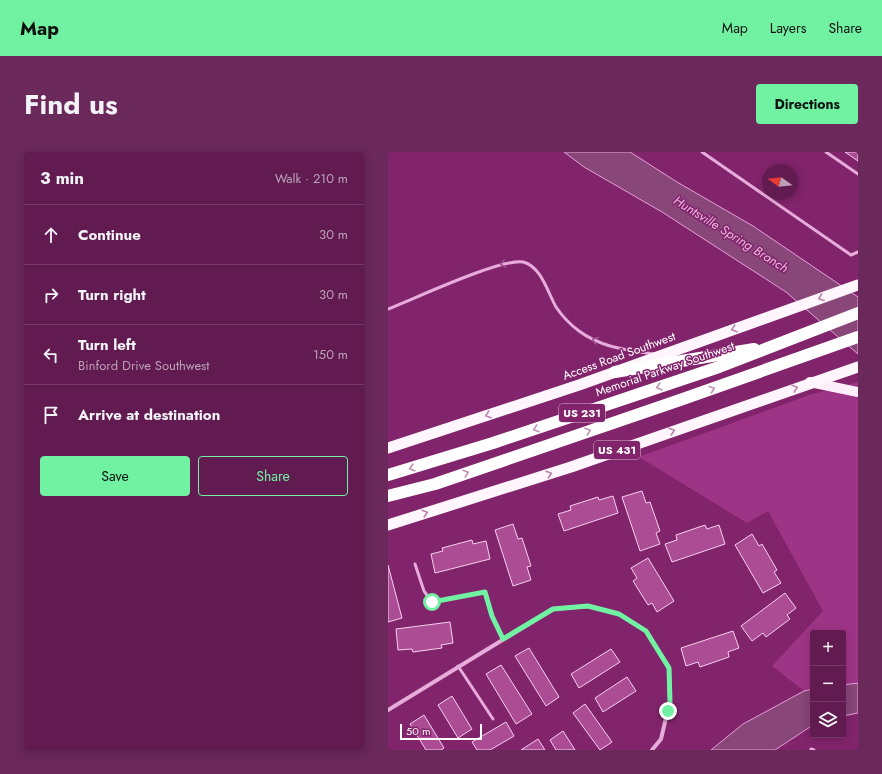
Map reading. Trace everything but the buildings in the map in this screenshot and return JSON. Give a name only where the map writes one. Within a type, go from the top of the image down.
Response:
[{"type":"highway","name":"Access Road Southwest","points":[[388,448],[615,372],[858,285]]},
{"type":"highway","name":"Memorial Parkway Southwest","points":[[388,475],[493,443],[719,367],[858,313]]},
{"type":"highway","name":"US 231","points":[[388,496],[435,484],[858,337]]},
{"type":"highway","points":[[615,372],[700,356],[780,344]]},
{"type":"highway","name":"US 431","points":[[388,525],[563,469],[810,382],[858,367]]},
{"type":"main road","points":[[810,382],[858,392]]},
{"type":"street","points":[[388,710],[553,609],[588,606],[619,614],[646,631],[669,668],[670,702],[661,739],[652,750]]},
{"type":"lane","points":[[702,152],[852,255],[858,252]]},
{"type":"lane","points":[[826,152],[858,174]]},
{"type":"lane","points":[[388,309],[500,264],[523,262],[533,267],[545,284],[557,308],[564,317],[583,334],[615,348],[660,355]]},
{"type":"lane","points":[[416,564],[424,591],[432,602],[485,592],[492,616],[503,639]]},
{"type":"lane","points":[[458,666],[493,719]]},
{"type":"shaded area","points":[[858,382],[858,683],[846,685],[846,630],[810,630],[810,690],[804,691],[772,666],[823,611],[768,511],[747,523],[639,457],[809,395]]},
{"type":"water","name":"Huntsville Spring Branch","points":[[564,152],[630,152],[677,182],[753,226],[858,297],[858,354],[786,292],[662,212],[584,167]]},
{"type":"water","points":[[858,683],[858,713],[846,715],[846,685]]},
{"type":"water","points":[[810,690],[810,727],[775,750],[711,750],[743,724],[804,691]]},
{"type":"route","points":[[432,602],[485,592],[492,616],[503,639],[553,609],[588,606],[619,614],[646,631],[669,668],[670,702],[668,711]]}]
